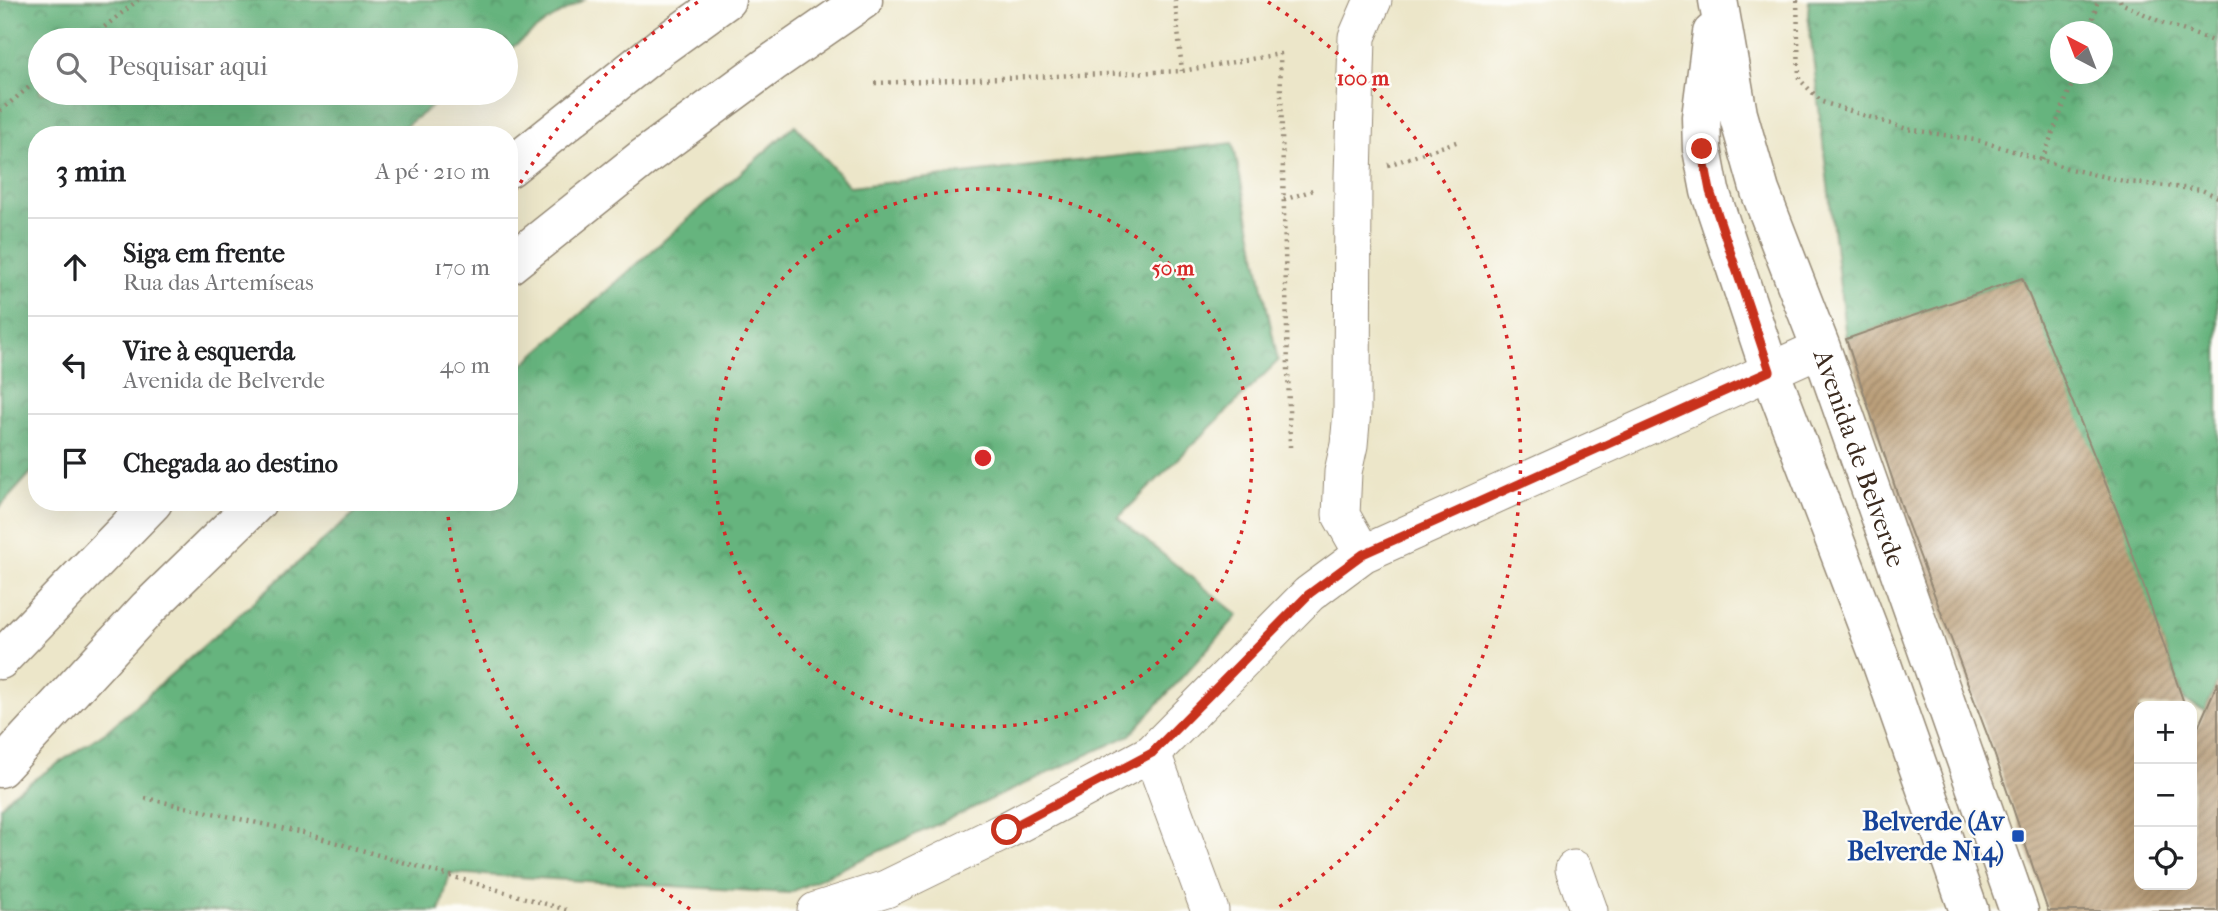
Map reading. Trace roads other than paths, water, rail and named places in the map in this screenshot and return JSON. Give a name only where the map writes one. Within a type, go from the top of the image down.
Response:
[{"type":"main road","points":[[518,161],[662,46],[726,0]]},
{"type":"main road","points":[[518,258],[643,158],[863,0]]},
{"type":"main road","name":"Avenida de Belverde","points":[[1717,0],[1738,114],[1760,191],[1821,348],[2019,911]]},
{"type":"main road","name":"Avenida de Belverde","points":[[1717,0],[1701,117],[1702,149],[1710,191],[1770,371],[1879,656],[1969,911]]},
{"type":"main road","points":[[0,660],[144,511]]},
{"type":"main road","points":[[0,768],[148,608],[248,511]]},
{"type":"street","points":[[1363,554],[1341,515],[1341,505],[1352,412],[1353,177],[1357,37],[1373,0]]},
{"type":"street","points":[[817,911],[886,889],[1007,830],[1152,753],[1309,594],[1363,554],[1821,348]]},
{"type":"street","points":[[1152,753],[1210,911]]},
{"type":"street","points":[[1574,869],[1589,911]]},
{"type":"place","name":"Belverde (Av Belverde N14)","points":[[2018,836]]}]
